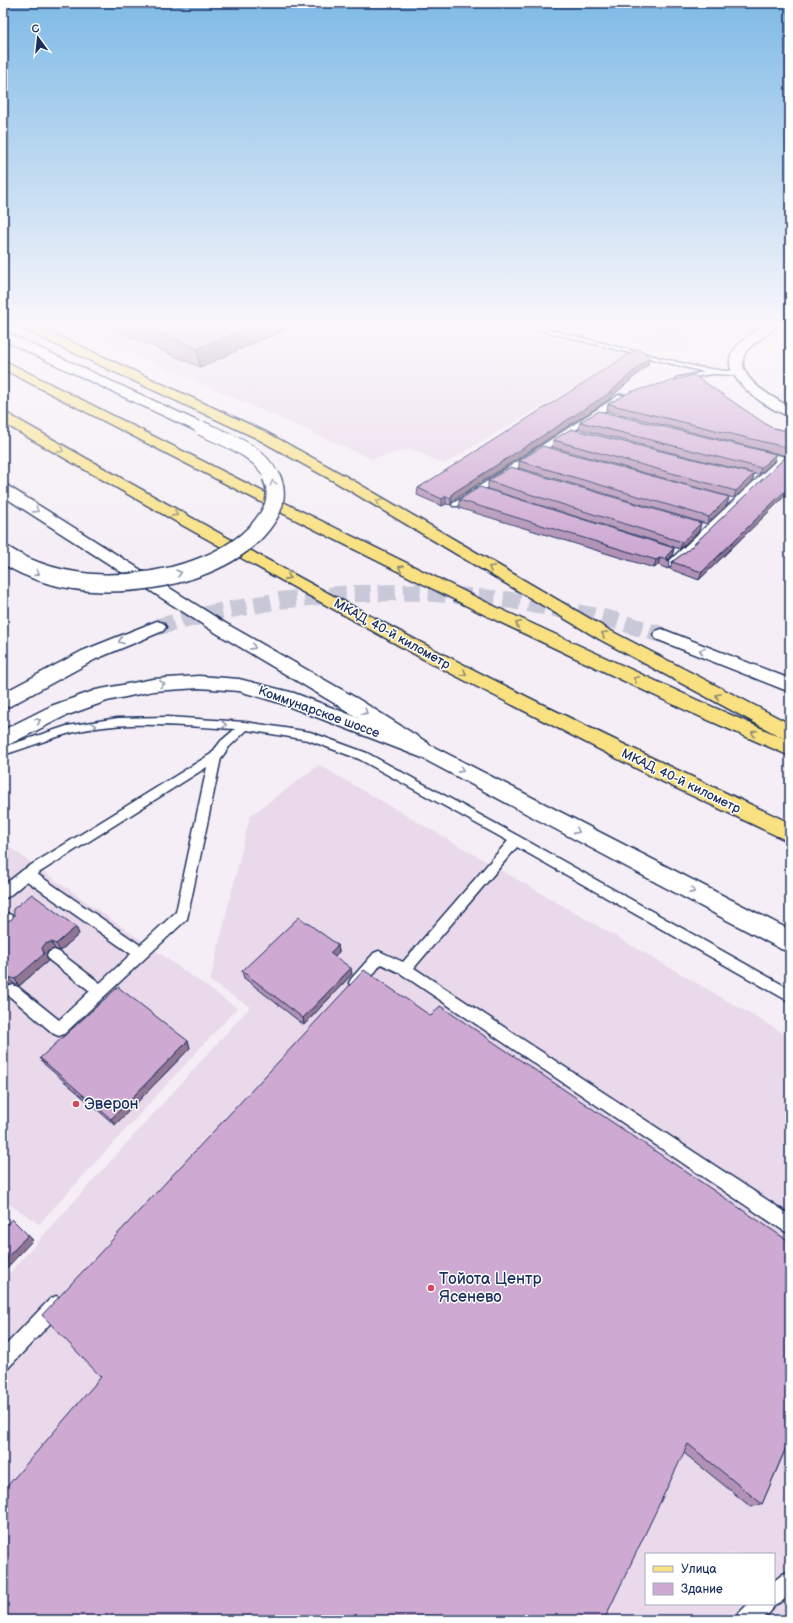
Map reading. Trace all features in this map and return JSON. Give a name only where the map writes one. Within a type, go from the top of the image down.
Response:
[{"type":"main road","points":[[70,399],[262,498],[453,594],[716,717],[790,749]]},
{"type":"main road","points":[[185,399],[261,435],[342,480],[605,635],[790,733]]},
{"type":"main road","name":"МКАД, 40-й километр","points":[[3,417],[188,522],[432,656],[669,776],[790,833]]},
{"type":"street","points":[[3,554],[23,567],[43,575],[66,580],[92,583],[120,583],[147,580],[174,574],[205,564],[222,557],[241,545],[257,532],[268,519],[274,506],[276,493],[274,480],[267,469],[257,459],[244,450],[137,399]]},
{"type":"street","points":[[767,399],[790,412]]},
{"type":"street","points":[[3,489],[219,627],[351,704],[427,752],[790,942]]},
{"type":"street","points":[[3,701],[89,655],[157,627]]},
{"type":"street","points":[[662,635],[790,686]]},
{"type":"street","name":"Коммунарское шоссе","points":[[3,739],[58,711],[103,695],[153,685],[199,682],[239,684],[287,698],[427,752]]},
{"type":"lane","points":[[456,504],[620,399]]},
{"type":"lane","points":[[596,414],[612,417]]},
{"type":"lane","points":[[569,431],[584,435]]},
{"type":"lane","points":[[541,449],[556,453]]},
{"type":"lane","points":[[670,565],[678,552],[756,479],[782,459],[751,451]]},
{"type":"lane","points":[[509,470],[524,474]]},
{"type":"lane","points":[[478,490],[493,494]]},
{"type":"lane","points":[[3,751],[67,730],[118,722],[167,721],[245,726],[310,736],[363,756],[516,840],[790,996]]},
{"type":"lane","points":[[3,894],[27,874],[215,757],[225,744],[245,726]]},
{"type":"lane","points":[[13,991],[59,1029],[182,915],[215,757]]},
{"type":"lane","points":[[405,969],[516,840]]},
{"type":"lane","points":[[27,874],[140,953]]},
{"type":"lane","points":[[54,956],[100,991]]},
{"type":"lane","points":[[347,992],[379,957],[405,969],[790,1225]]},
{"type":"lane","points":[[3,1361],[67,1293]]},
{"type":"lane","points":[[775,1594],[790,1581]]},
{"type":"lane","points":[[746,1620],[763,1605]]},
{"type":"shaded area","points":[[236,399],[554,399],[444,464],[411,449],[372,459]]},
{"type":"shaded area","name":"Тойота Центр Ясенево","points":[[319,765],[790,1037],[790,1620],[3,1620],[3,1280],[250,1007],[210,981],[250,816]]},
{"type":"shaded area","name":"Эверон","points":[[3,843],[237,1008],[39,1224],[3,1200]]},
{"type":"building","points":[[559,399],[600,399],[453,493],[451,498],[446,496],[442,499],[418,488]]},
{"type":"building","points":[[618,399],[729,399],[770,427],[790,432],[790,450],[789,448],[608,404]]},
{"type":"building","points":[[599,411],[776,454],[761,468],[580,422]]},
{"type":"building","points":[[571,429],[754,474],[736,491],[553,440]]},
{"type":"building","points":[[543,446],[729,497],[709,517],[519,461]]},
{"type":"building","points":[[790,453],[790,486],[702,572],[672,562],[688,550]]},
{"type":"building","points":[[511,467],[701,523],[682,542],[488,481]]},
{"type":"building","points":[[480,487],[674,548],[665,558],[670,561],[660,558],[656,560],[459,500]]},
{"type":"building","points":[[32,894],[76,927],[56,944],[51,942],[45,944],[42,948],[44,954],[15,979],[9,977],[3,979],[3,920],[7,921],[12,919],[14,915],[13,909]]},
{"type":"building","points":[[299,917],[338,945],[330,953],[351,968],[303,1018],[242,971]]},
{"type":"building","name":"Тойота Центр Ясенево","points":[[364,970],[431,1016],[440,1006],[790,1242],[790,1438],[762,1504],[688,1444],[604,1620],[3,1620],[3,1491],[101,1377],[42,1315]]},
{"type":"building","points":[[118,987],[188,1041],[111,1119],[40,1058]]},
{"type":"building","points":[[12,1219],[28,1235],[3,1262],[3,1228]]},
{"type":"tunnel","points":[[157,627],[212,613],[283,600],[344,594],[417,592],[509,600],[610,619],[662,635]]},
{"type":"place","name":"Эверон","points":[[76,1104]]},
{"type":"place","name":"Тойота Центр Ясенево","points":[[431,1288]]}]
